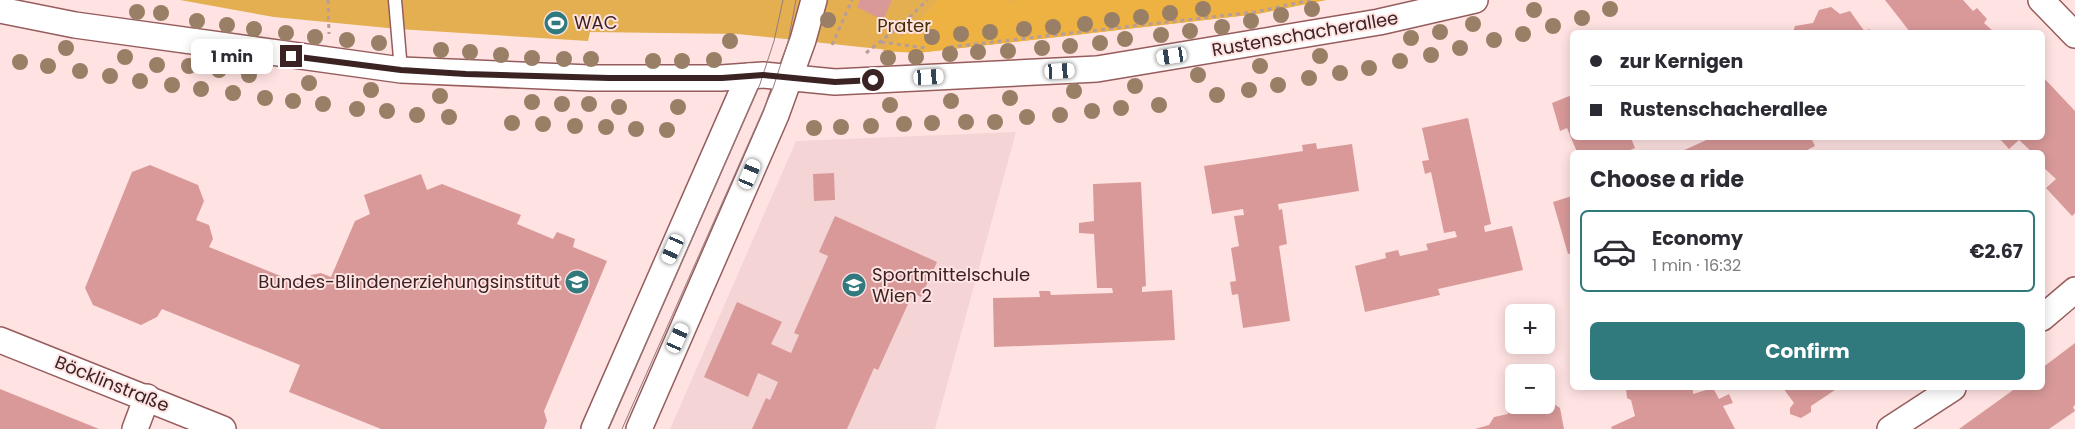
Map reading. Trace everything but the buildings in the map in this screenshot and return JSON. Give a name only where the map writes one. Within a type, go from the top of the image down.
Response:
[{"type":"street","points":[[639,429],[776,115],[791,77],[814,0]]},
{"type":"street","name":"Rustenschacherallee","points":[[0,10],[85,26],[401,70],[590,78],[791,77],[835,82],[1097,69],[1380,22],[1474,0]]},
{"type":"street","points":[[2041,0],[2075,35]]},
{"type":"street","points":[[594,429],[749,76]]},
{"type":"street","points":[[2045,315],[2075,290]]},
{"type":"street","name":"Böcklinstraße","points":[[0,340],[147,397],[223,429]]},
{"type":"street","points":[[1890,429],[1950,390]]},
{"type":"street","points":[[135,429],[147,397]]},
{"type":"lane","points":[[395,0],[401,70]]},
{"type":"path","points":[[817,80],[852,0]]},
{"type":"path","points":[[859,56],[881,42],[927,0]]},
{"type":"path","points":[[949,47],[1255,12],[1311,0]]},
{"type":"path","points":[[881,42],[930,49]]},
{"type":"shaded area","points":[[939,0],[1006,0],[1010,2],[1015,0],[1326,0],[1257,14],[917,53],[882,51],[906,33]]},
{"type":"shaded area","name":"Sportmittelschule Wien 2","points":[[1016,132],[935,429],[670,429],[796,141]]},
{"type":"green space","name":"Prater","points":[[180,0],[1326,0],[1257,14],[917,53],[738,34],[590,32],[588,41],[398,29],[274,17]]},
{"type":"tram line","points":[[608,429],[760,84],[774,41],[783,0]]},
{"type":"tram line","points":[[622,429],[773,88],[788,42],[796,0]]},
{"type":"place","name":"WAC","points":[[556,23]]},
{"type":"place","name":"Bundes-Blindenerziehungsinstitut","points":[[577,282]]},
{"type":"place","name":"Sportmittelschule Wien 2","points":[[854,285]]},
{"type":"route","points":[[291,56],[401,70],[466,74],[609,78],[722,78],[763,75],[835,82],[873,80]]}]
